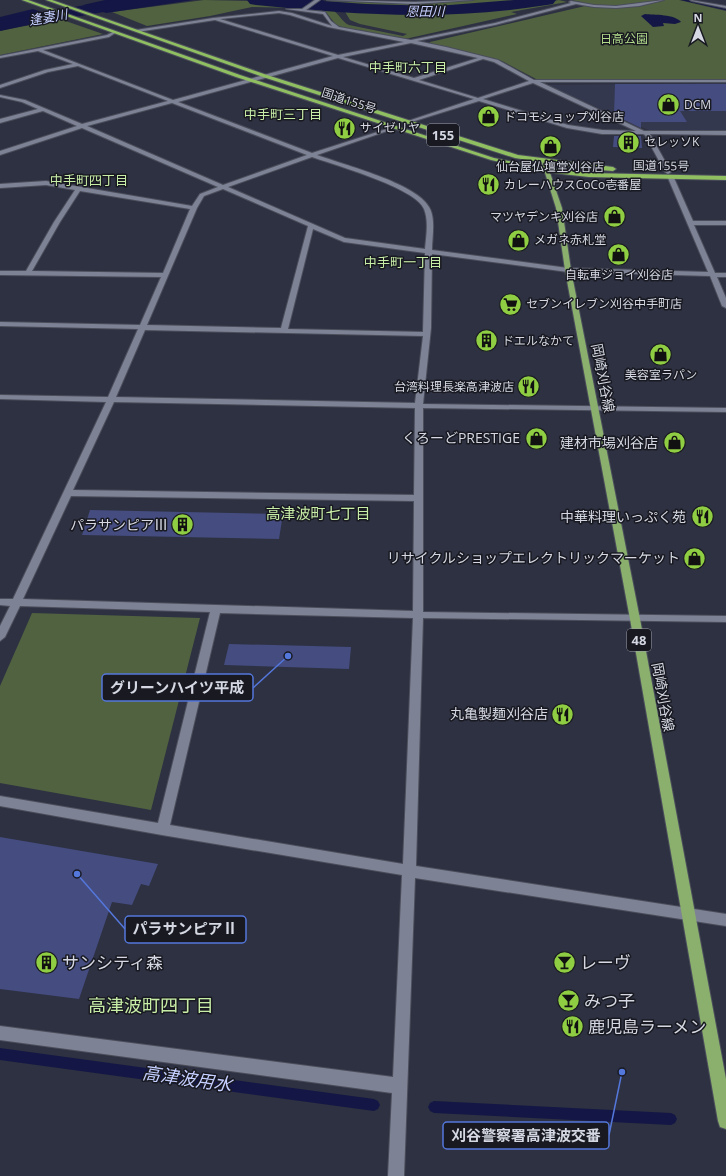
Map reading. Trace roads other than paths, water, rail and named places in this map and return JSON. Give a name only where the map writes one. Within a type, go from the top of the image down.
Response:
[{"type":"highway","name":"国道155号","points":[[24,0],[252,80],[493,159],[544,166],[589,175],[669,175],[726,172]]},
{"type":"highway","name":"国道155号","points":[[48,0],[265,76],[544,166]]},
{"type":"highway","name":"国道155号","points":[[669,175],[726,178]]},
{"type":"main road","name":"岡崎刈谷線","points":[[544,166],[559,208],[568,270],[635,618],[726,1121]]},
{"type":"street","points":[[303,10],[318,0]]},
{"type":"street","points":[[329,0],[414,3],[470,0]]},
{"type":"street","points":[[565,0],[604,7],[639,5],[662,0]]},
{"type":"street","points":[[692,0],[726,7]]},
{"type":"street","points":[[1,151],[82,126],[336,57],[495,24],[576,3]]},
{"type":"street","points":[[138,31],[213,19],[266,8],[324,13],[330,22],[340,28]]},
{"type":"street","points":[[213,19],[286,12],[313,23],[446,48],[496,61],[533,81],[647,134],[669,175],[726,306]]},
{"type":"street","points":[[213,19],[336,57],[578,128],[602,132],[647,134],[726,133]]},
{"type":"street","points":[[0,57],[108,36],[114,32]]},
{"type":"street","points":[[37,49],[401,187],[417,197],[427,208],[430,251],[426,334],[419,406],[418,614],[396,1176]]},
{"type":"street","points":[[414,80],[482,58]]},
{"type":"street","points":[[0,87],[47,71],[76,65]]},
{"type":"street","points":[[407,123],[533,81],[726,81]]},
{"type":"street","points":[[12,99],[26,95]]},
{"type":"street","points":[[0,96],[43,109],[344,240],[568,270],[726,275]]},
{"type":"street","points":[[0,121],[43,109]]},
{"type":"street","points":[[0,637],[111,400],[194,208],[202,195],[222,186],[312,154],[394,127]]},
{"type":"street","points":[[0,186],[46,184],[79,188],[194,208]]},
{"type":"street","points":[[28,273],[57,222],[79,188]]},
{"type":"street","points":[[690,223],[726,223]]},
{"type":"street","points":[[284,329],[311,226]]},
{"type":"street","points":[[0,272],[165,275]]},
{"type":"street","points":[[0,324],[141,328],[284,329],[426,334]]},
{"type":"street","points":[[0,397],[419,406],[726,410]]},
{"type":"street","points":[[67,493],[419,498]]},
{"type":"street","points":[[0,602],[216,610],[726,619]]},
{"type":"street","points":[[162,830],[216,610]]},
{"type":"street","points":[[0,801],[162,830],[409,871],[726,920]]},
{"type":"street","points":[[0,1033],[400,1086]]},
{"type":"water","points":[[105,0],[194,0],[106,13],[83,5]]},
{"type":"water","points":[[33,9],[59,18],[0,31],[0,17]]},
{"type":"water","points":[[645,14],[669,16],[678,19],[681,22],[675,24],[663,23],[664,26],[653,27],[641,16]]},
{"type":"waterway","name":"逢妻川","points":[[0,25],[144,0]]},
{"type":"waterway","name":"恩田川","points":[[256,0],[330,7],[402,11],[473,9],[510,6],[547,0]]},
{"type":"waterway","name":"恩田川","points":[[304,5],[323,0]]},
{"type":"waterway","points":[[683,0],[726,9]]},
{"type":"waterway","name":"高津波用水","points":[[0,1054],[374,1105]]},
{"type":"waterway","name":"高津波用水","points":[[434,1107],[671,1119]]},
{"type":"place","name":"DCM","points":[[669,105]]},
{"type":"place","name":"ドコモショップ刈谷店","points":[[488,117]]},
{"type":"place","name":"サイゼリヤ","points":[[344,128]]},
{"type":"place","name":"セレッソK","points":[[628,142]]},
{"type":"place","name":"仙台屋仏壇堂刈谷店","points":[[550,146]]},
{"type":"place","name":"カレーハウスCoCo壱番屋","points":[[489,185]]},
{"type":"place","name":"マツヤデンキ刈谷店","points":[[614,217]]},
{"type":"place","name":"メガネ赤札堂","points":[[519,240]]},
{"type":"place","name":"自転車ジョイ刈谷店","points":[[619,254]]},
{"type":"place","name":"セブンイレブン刈谷中手町店","points":[[511,304]]},
{"type":"place","name":"ドエルなかて","points":[[487,341]]},
{"type":"place","name":"美容室ラパン","points":[[661,354]]},
{"type":"place","name":"台湾料理長楽高津波店","points":[[529,387]]},
{"type":"place","name":"くろーどPRESTIGE","points":[[536,438]]},
{"type":"place","name":"建材市場刈谷店","points":[[674,443]]},
{"type":"place","name":"中華料理いっぷく苑","points":[[702,517]]},
{"type":"place","name":"パラサンピアⅢ","points":[[183,525]]},
{"type":"place","name":"リサイクルショップエレクトリックマーケット","points":[[695,558]]},
{"type":"place","name":"グリーンハイツ平成","points":[[288,656]]},
{"type":"place","name":"丸亀製麺刈谷店","points":[[563,714]]},
{"type":"place","name":"パラサンピアⅡ","points":[[77,874]]},
{"type":"place","name":"サンシティ森","points":[[46,963]]},
{"type":"place","name":"レーヴ","points":[[564,963]]},
{"type":"place","name":"みつ子","points":[[568,1001]]},
{"type":"place","name":"鹿児島ラーメン","points":[[573,1027]]},
{"type":"place","name":"刈谷警察署高津波交番","points":[[622,1072]]},
{"type":"district","name":"中手町六丁目","points":[[408,67]]},
{"type":"district","name":"中手町三丁目","points":[[283,114]]},
{"type":"district","name":"中手町四丁目","points":[[89,180]]},
{"type":"district","name":"中手町一丁目","points":[[403,262]]},
{"type":"district","name":"高津波町七丁目","points":[[318,514]]},
{"type":"district","name":"高津波町四丁目","points":[[151,1006]]},
{"type":"park label","name":"日高公園","points":[[624,39]]}]
